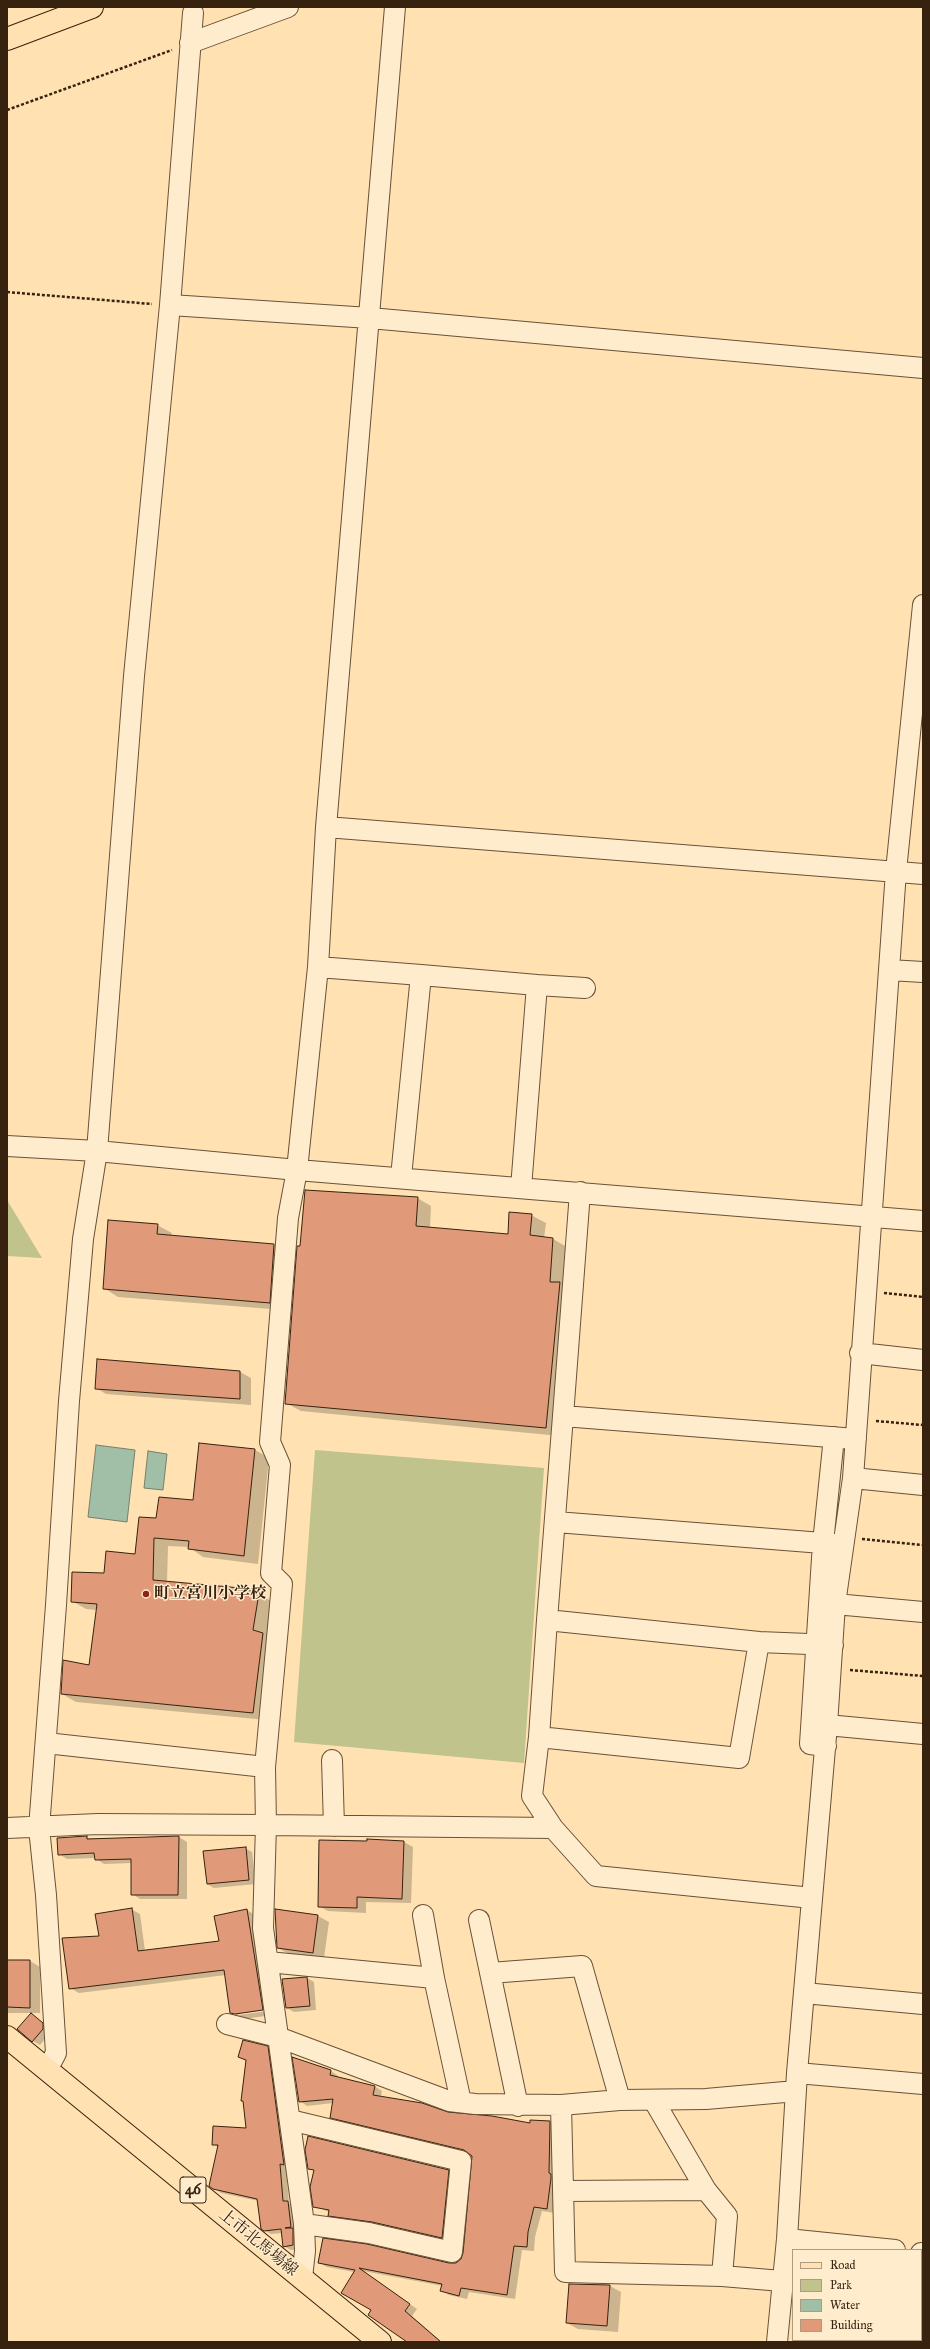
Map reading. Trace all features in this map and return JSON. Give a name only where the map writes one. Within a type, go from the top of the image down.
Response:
[{"type":"main road","points":[[7,39],[92,7]]},
{"type":"main road","name":"上市北馬場線","points":[[7,2037],[380,2342]]},
{"type":"street","points":[[190,43],[288,7]]},
{"type":"street","points":[[302,2278],[305,2251],[304,2224],[263,1928],[266,1826],[265,1767],[282,1584],[271,1573],[280,1465],[270,1442],[288,1218],[297,1170],[318,967],[326,827],[395,7]]},
{"type":"street","points":[[48,2070],[56,2053],[46,1895],[39,1828],[70,1385],[83,1239],[97,1151],[134,684],[170,305],[193,13]]},
{"type":"street","points":[[170,305],[370,318],[923,368]]},
{"type":"street","points":[[826,1746],[810,1744],[824,1645],[835,1604],[853,1478],[860,1354],[872,1216],[896,871],[923,605]]},
{"type":"street","points":[[326,827],[923,874]]},
{"type":"street","points":[[318,967],[585,988]]},
{"type":"street","points":[[889,970],[923,972]]},
{"type":"street","points":[[401,1177],[422,975]]},
{"type":"street","points":[[521,1188],[537,985]]},
{"type":"street","points":[[7,1146],[97,1151],[297,1170],[401,1177],[923,1221]]},
{"type":"street","points":[[580,1192],[539,1738],[532,1796],[553,1828],[596,1876],[812,1898]]},
{"type":"street","points":[[860,1354],[923,1360]]},
{"type":"street","points":[[564,1416],[856,1439]]},
{"type":"street","points":[[777,2342],[787,2239],[796,2082],[826,1746],[831,1669],[824,1645],[823,1543],[834,1437]]},
{"type":"street","points":[[853,1478],[923,1485]]},
{"type":"street","points":[[556,1522],[823,1543],[844,1541]]},
{"type":"street","points":[[835,1604],[923,1612]]},
{"type":"street","points":[[547,1620],[759,1642],[824,1645]]},
{"type":"street","points":[[539,1738],[739,1758],[759,1642]]},
{"type":"street","points":[[827,1725],[923,1734]]},
{"type":"street","points":[[46,1743],[265,1767]]},
{"type":"street","points":[[332,1760],[334,1826]]},
{"type":"street","points":[[7,1828],[39,1828],[98,1824],[553,1828]]},
{"type":"street","points":[[423,1915],[434,1978],[461,2102]]},
{"type":"street","points":[[479,1920],[518,2106]]},
{"type":"street","points":[[268,1962],[434,1978]]},
{"type":"street","points":[[490,1973],[582,1966],[620,2100]]},
{"type":"street","points":[[804,1993],[923,2004]]},
{"type":"street","points":[[228,2024],[278,2037],[449,2101],[518,2106],[561,2105],[620,2100],[654,2101],[706,2099],[796,2082],[923,2084]]},
{"type":"street","points":[[654,2101],[706,2190],[727,2216],[722,2276]]},
{"type":"street","points":[[561,2105],[565,2272],[722,2276],[782,2281]]},
{"type":"street","points":[[290,2120],[461,2161],[452,2252],[369,2233],[304,2224]]},
{"type":"street","points":[[563,2191],[706,2190]]},
{"type":"street","points":[[787,2239],[885,2249]]},
{"type":"path","points":[[7,110],[190,43]]},
{"type":"path","points":[[7,292],[170,305]]},
{"type":"path","points":[[865,1292],[923,1297]]},
{"type":"path","points":[[857,1419],[923,1425]]},
{"type":"path","points":[[844,1541],[923,1545]]},
{"type":"path","points":[[831,1669],[923,1676]]},
{"type":"green space","points":[[7,1200],[42,1258],[7,1256]]},
{"type":"green space","points":[[315,1450],[544,1468],[524,1763],[294,1742]]},
{"type":"water","points":[[96,1445],[135,1450],[127,1522],[88,1517]]},
{"type":"water","points":[[148,1451],[167,1454],[163,1490],[144,1488]]},
{"type":"building","points":[[305,1190],[418,1197],[416,1226],[508,1234],[509,1212],[532,1214],[530,1235],[553,1238],[550,1282],[560,1282],[546,1428],[285,1404],[297,1246],[300,1246]]},
{"type":"building","points":[[108,1220],[158,1224],[157,1234],[274,1244],[270,1303],[103,1289]]},
{"type":"building","points":[[97,1359],[240,1371],[240,1399],[95,1389]]},
{"type":"building","points":[[199,1443],[255,1449],[244,1556],[188,1549],[189,1541],[154,1538],[153,1580],[241,1588],[259,1593],[253,1630],[263,1633],[253,1713],[61,1694],[63,1660],[89,1665],[97,1604],[71,1602],[72,1572],[104,1573],[106,1551],[135,1554],[139,1517],[156,1518],[159,1497],[193,1500]]},
{"type":"building","points":[[87,1836],[87,1839],[179,1836],[178,1895],[131,1895],[131,1859],[95,1860],[94,1853],[58,1855],[57,1838]]},
{"type":"building","points":[[367,1839],[404,1841],[402,1899],[357,1897],[357,1908],[318,1907],[319,1840],[367,1841]]},
{"type":"building","points":[[246,1847],[249,1880],[207,1884],[203,1851]]},
{"type":"building","points":[[132,1908],[138,1951],[219,1941],[214,1916],[247,1909],[263,2010],[235,2014],[230,2013],[224,1970],[69,1989],[62,1938],[99,1936],[95,1914]]},
{"type":"building","points":[[275,1909],[318,1915],[313,1953],[277,1948]]},
{"type":"building","points":[[7,1960],[30,1960],[30,2008],[7,2007]]},
{"type":"building","points":[[307,1977],[310,2006],[286,2008],[282,1979]]},
{"type":"building","points":[[31,2013],[43,2023],[43,2029],[32,2042],[17,2029]]},
{"type":"building","points":[[243,2040],[268,2046],[284,2165],[280,2164],[283,2201],[288,2201],[291,2227],[285,2228],[293,2228],[293,2245],[283,2247],[281,2229],[264,2231],[261,2229],[257,2199],[213,2189],[209,2186],[218,2145],[212,2145],[213,2126],[246,2128],[243,2101],[241,2101],[246,2060],[238,2057]]},
{"type":"building","points":[[292,2057],[331,2070],[330,2075],[375,2086],[373,2095],[422,2103],[448,2112],[492,2116],[530,2123],[530,2120],[550,2121],[549,2173],[551,2174],[551,2178],[547,2209],[534,2207],[528,2232],[527,2247],[514,2246],[507,2295],[461,2288],[459,2296],[440,2291],[442,2284],[359,2268],[410,2304],[405,2311],[441,2342],[407,2342],[368,2315],[371,2310],[341,2293],[355,2270],[318,2263],[323,2238],[367,2244],[449,2263],[456,2263],[461,2259],[463,2253],[472,2156],[464,2150],[330,2118],[333,2099],[299,2102]]},
{"type":"building","points":[[308,2136],[449,2170],[442,2238],[372,2222],[328,2216],[329,2210],[313,2207],[310,2187],[314,2170],[308,2169],[305,2150]]},
{"type":"building","points":[[569,2284],[610,2285],[607,2326],[566,2323]]},
{"type":"place","name":"町立宮川小学校","points":[[146,1594]]}]
